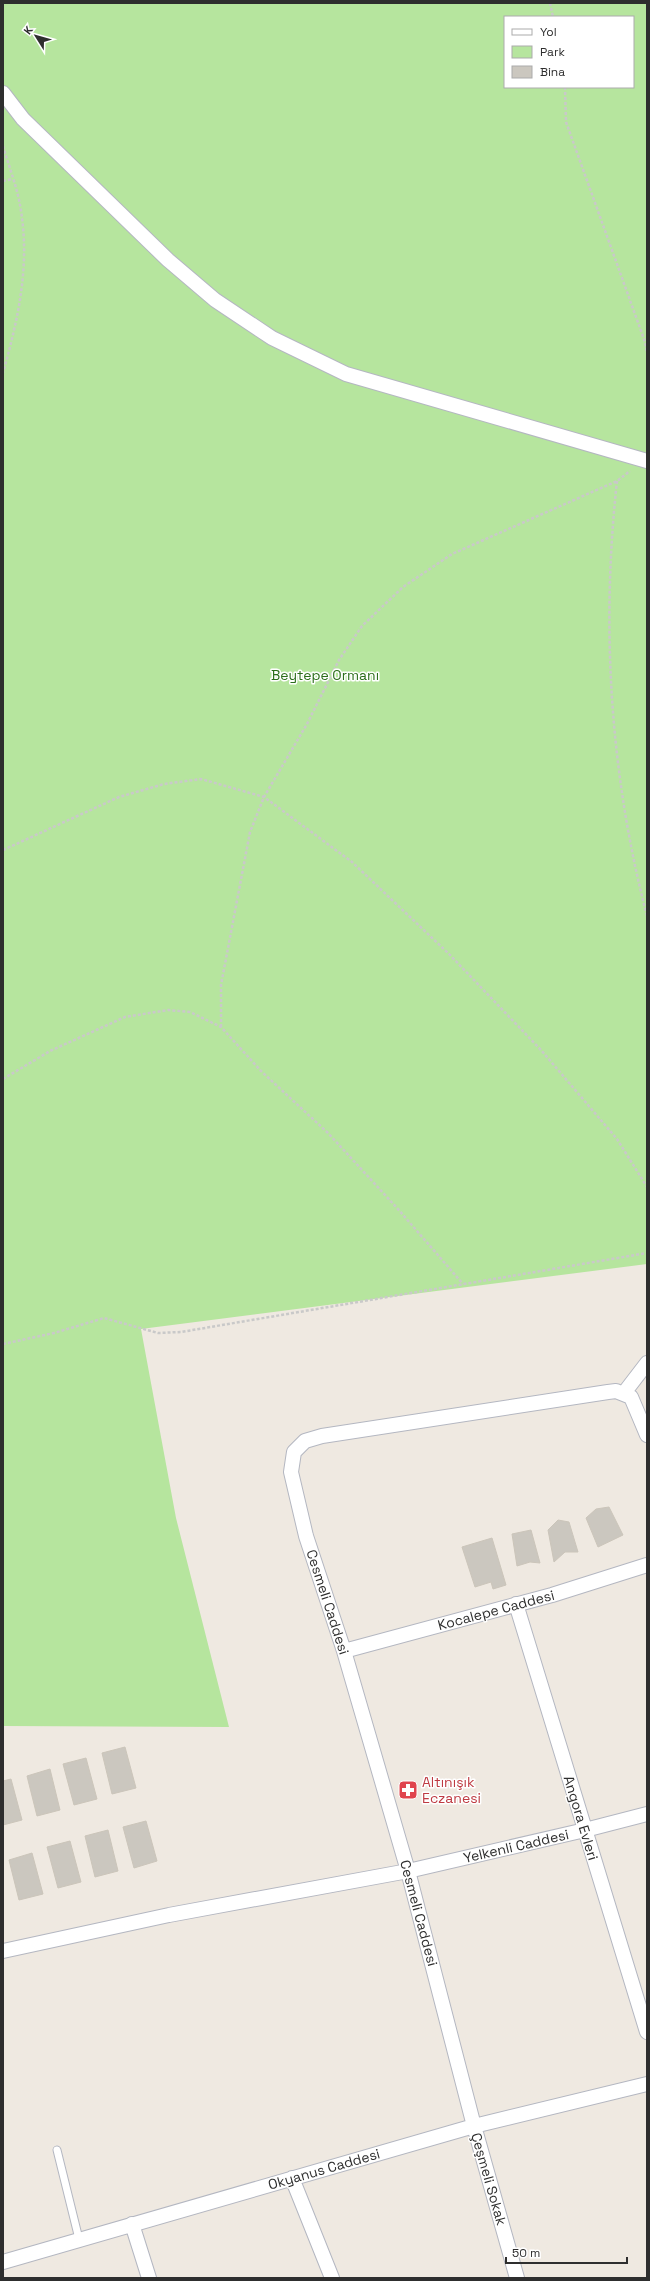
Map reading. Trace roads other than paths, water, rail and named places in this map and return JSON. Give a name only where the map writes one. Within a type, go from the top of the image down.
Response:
[{"type":"street","points":[[3,93],[23,119],[168,260],[215,300],[272,338],[346,374],[646,461]]},
{"type":"street","points":[[647,1363],[624,1394],[631,1397],[647,1435]]},
{"type":"street","name":"Cesmeli Caddesi","points":[[474,2126],[408,1871],[344,1651],[306,1536],[291,1472],[294,1452],[305,1440],[322,1436],[608,1392],[624,1394]]},
{"type":"street","name":"Kocalepe Caddesi","points":[[344,1651],[552,1595],[647,1565]]},
{"type":"street","name":"Angora Evleri","points":[[516,1604],[647,2032]]},
{"type":"street","name":"Yelkenli Caddesi","points":[[3,1951],[169,1915],[408,1871],[647,1814]]},
{"type":"street","name":"Okyanus Caddesi","points":[[3,2262],[474,2126],[647,2084]]},
{"type":"street","name":"Çeşmeli Sokak","points":[[474,2126],[517,2278]]},
{"type":"street","points":[[292,2178],[332,2278]]},
{"type":"street","points":[[132,2224],[149,2278]]},
{"type":"lane","points":[[57,2150],[79,2239]]},
{"type":"place","name":"Altınışık Eczanesi","points":[[408,1790]]},
{"type":"park label","name":"Beytepe Ormanı","points":[[325,675]]}]
